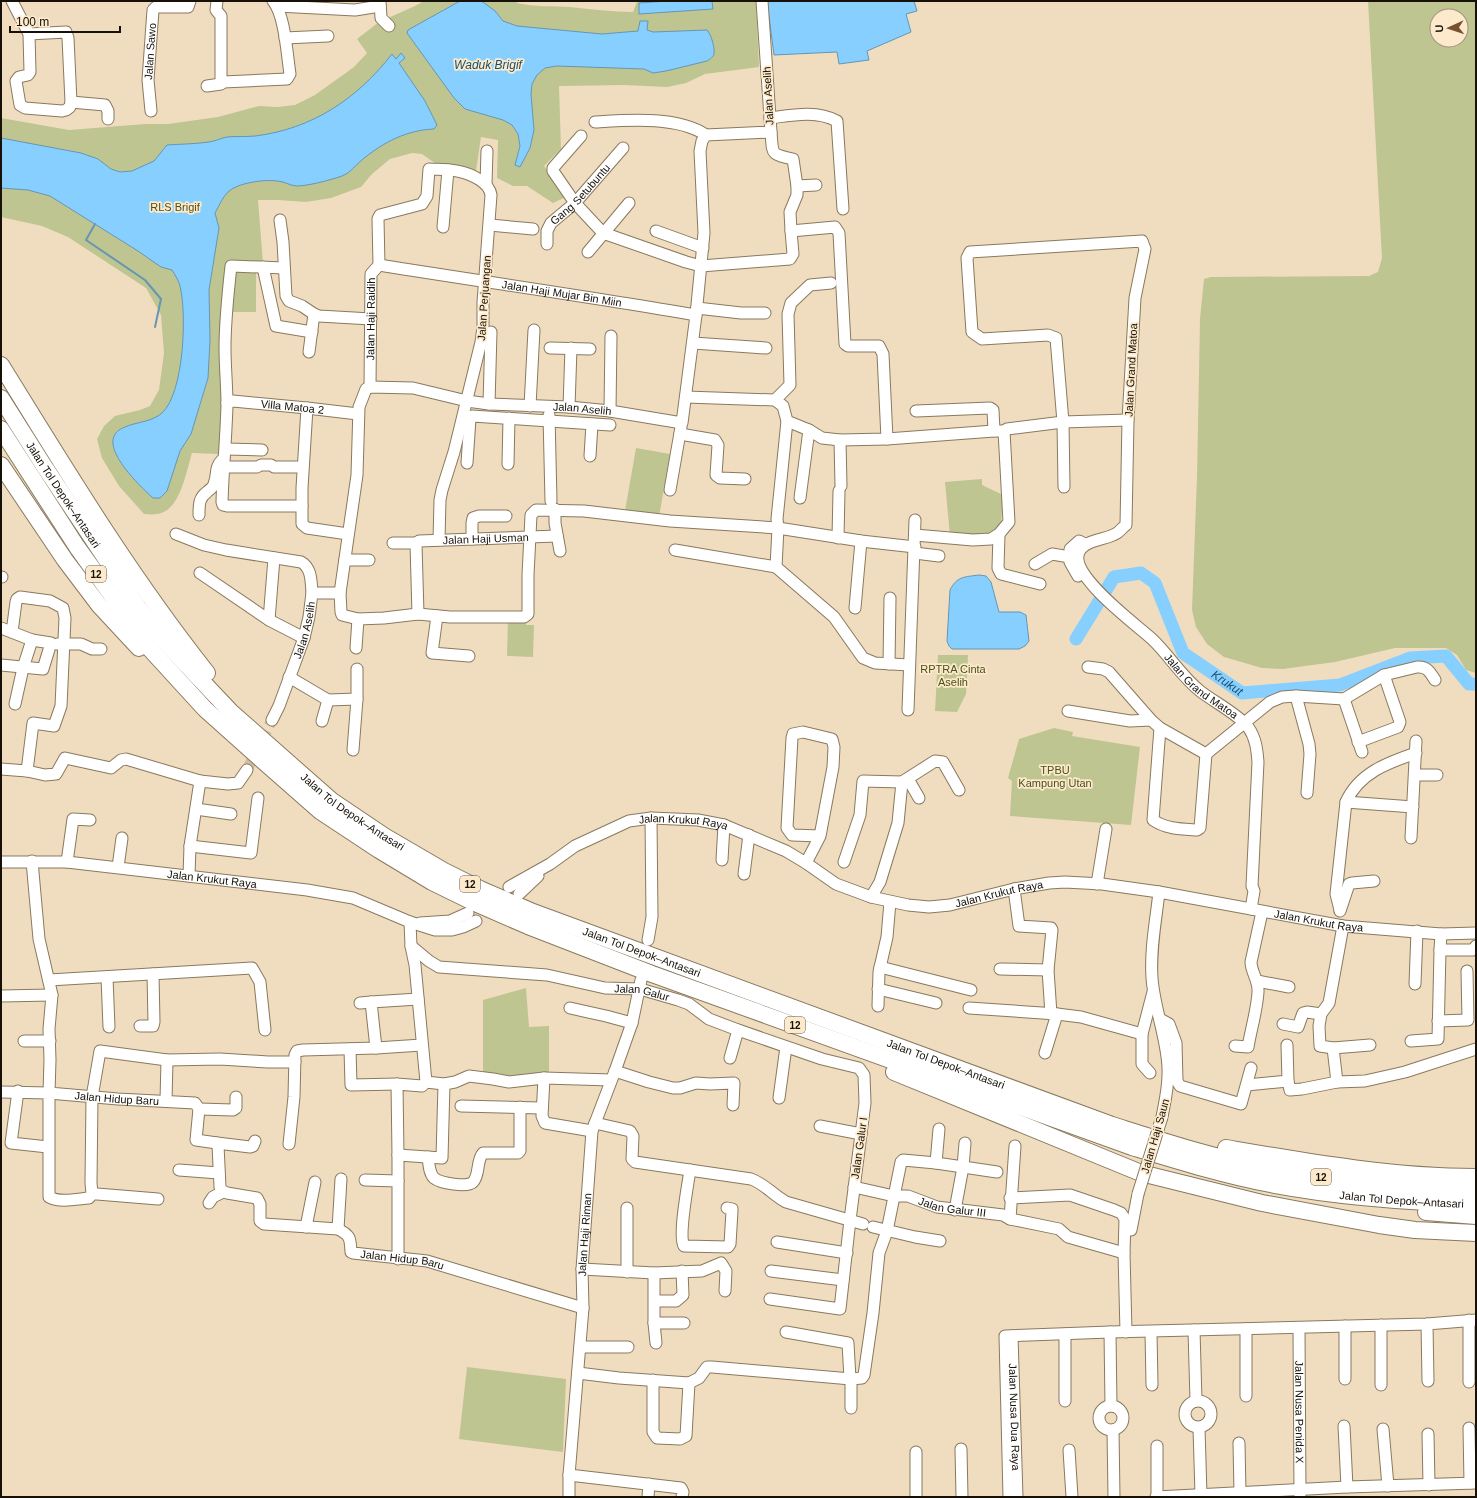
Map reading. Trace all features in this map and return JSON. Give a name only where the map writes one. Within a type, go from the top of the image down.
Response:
[{"type":"highway","points":[[1,365],[82,496],[172,629],[217,685],[231,712]]},
{"type":"highway","name":"Jalan Tol Depok–Antasari","points":[[1,398],[44,466],[138,607],[162,639],[231,712],[332,802],[384,836],[444,871],[532,912],[1112,1125],[1168,1143],[1212,1155],[1284,1171],[1362,1183],[1410,1187],[1476,1189]]},
{"type":"highway","name":"Jalan Tol Depok–Antasari","points":[[1,429],[77,547],[151,650],[205,709],[320,811],[379,850],[432,882],[474,903],[528,926],[652,974],[1132,1147],[1201,1168],[1262,1182],[1339,1195],[1413,1202],[1476,1204]]},
{"type":"highway","points":[[1,465],[65,560],[99,605],[159,670],[205,709]]},
{"type":"highway","points":[[820,1034],[884,1068],[1141,1173],[1262,1203],[1380,1225],[1415,1230],[1476,1233]]},
{"type":"highway","points":[[1168,1143],[1224,1148],[1378,1171],[1419,1175],[1476,1177]]},
{"type":"highway","points":[[1339,1195],[1398,1210],[1476,1216]]},
{"type":"street","points":[[12,1],[29,34],[30,72],[28,75],[19,77],[16,81],[20,105],[25,108],[62,111],[69,109],[71,102],[68,38],[66,32],[29,34]]},
{"type":"street","name":"Jalan Sawo","points":[[151,111],[148,80],[154,10],[156,8],[188,7],[190,1]]},
{"type":"street","points":[[217,1],[216,10],[221,16],[221,79],[223,82]]},
{"type":"street","name":"Jalan Aselih","points":[[706,135],[771,132],[762,1]]},
{"type":"street","points":[[207,86],[221,84],[223,82],[287,79],[290,74],[285,38],[275,3],[355,10],[380,3],[381,18],[389,26]]},
{"type":"street","points":[[285,38],[328,36]]},
{"type":"street","points":[[71,102],[105,105],[108,111],[108,119]]},
{"type":"street","points":[[770,118],[805,114],[827,116],[837,121],[843,210]]},
{"type":"street","points":[[595,122],[651,120],[691,126],[706,135],[702,141],[700,150],[704,233],[697,312],[686,397],[670,490]]},
{"type":"street","points":[[581,136],[552,170],[575,203],[603,233],[701,266],[790,259],[793,254],[790,212],[797,195],[793,160],[776,155],[772,152],[771,132]]},
{"type":"street","name":"Gang Setubuntu","points":[[547,244],[547,231],[551,223],[575,203],[623,148]]},
{"type":"street","name":"Jalan Perjuangan","points":[[438,540],[440,500],[482,342],[484,282],[490,225],[491,195],[486,184],[487,151]]},
{"type":"street","name":"Jalan Haji Raidih","points":[[370,387],[372,319],[371,274],[379,265],[378,219],[380,215],[422,204],[427,196],[429,170],[448,170]]},
{"type":"street","points":[[443,227],[448,170],[470,174],[486,184]]},
{"type":"street","points":[[796,186],[816,185]]},
{"type":"street","points":[[588,252],[629,203]]},
{"type":"street","points":[[280,220],[287,298],[289,301],[302,306],[314,314],[372,319]]},
{"type":"street","points":[[490,225],[533,229]]},
{"type":"street","points":[[791,231],[835,227],[839,233],[845,344],[848,346],[879,346],[883,354],[888,439]]},
{"type":"street","points":[[656,231],[703,248]]},
{"type":"street","name":"Jalan Grand Matoa","points":[[1064,487],[1062,422],[1056,338],[1048,334],[982,339],[972,332],[966,258],[970,252],[1142,241],[1145,249],[1135,298],[1128,420],[1126,525],[1116,534],[1087,544],[1079,551],[1078,559],[1081,569],[1094,587],[1153,640],[1191,683],[1244,722],[1253,735],[1258,762],[1252,886],[1254,892],[1248,909]]},
{"type":"street","name":"Jalan Haji Mujar Bin Miin","points":[[379,265],[484,282],[697,312],[765,313]]},
{"type":"street","points":[[284,268],[230,266],[226,325],[227,402],[222,502],[225,506],[302,506]]},
{"type":"street","points":[[263,267],[276,326],[312,332]]},
{"type":"street","points":[[774,400],[790,385],[788,314],[791,303],[810,285],[831,283]]},
{"type":"street","points":[[309,352],[314,314]]},
{"type":"street","points":[[530,406],[534,330]]},
{"type":"street","points":[[489,404],[491,332]]},
{"type":"street","points":[[610,411],[612,336]]},
{"type":"street","points":[[693,343],[766,348]]},
{"type":"street","points":[[550,348],[590,349]]},
{"type":"street","points":[[569,407],[571,348]]},
{"type":"street","points":[[370,387],[366,389],[361,400],[358,414],[357,475],[340,593],[342,615],[358,619],[418,614],[450,617],[504,618],[527,616],[531,516],[536,510],[552,507],[678,522],[778,528],[915,550],[939,556]]},
{"type":"street","name":"Jalan Aselih","points":[[370,387],[393,387],[422,390],[467,401],[489,404],[569,407],[610,411],[682,422]]},
{"type":"street","points":[[686,397],[774,400],[783,406],[787,421],[777,519],[776,567]]},
{"type":"street","name":"Villa Matoa 2","points":[[227,402],[307,408],[358,414]]},
{"type":"street","points":[[549,406],[552,507],[560,551]]},
{"type":"street","points":[[307,408],[301,521],[303,526],[306,528],[348,534]]},
{"type":"street","points":[[915,535],[973,540],[991,538],[999,534],[1009,522],[999,431],[993,410],[990,408],[916,411]]},
{"type":"street","points":[[467,463],[470,420],[472,416],[610,425]]},
{"type":"street","points":[[508,464],[509,418]]},
{"type":"street","points":[[787,421],[809,430],[822,438],[840,440],[888,439],[999,431],[1062,422],[1128,420]]},
{"type":"street","points":[[590,456],[592,424]]},
{"type":"street","points":[[800,498],[809,430]]},
{"type":"street","points":[[680,434],[715,440],[718,445],[716,475],[720,478],[745,479]]},
{"type":"street","points":[[838,538],[840,440]]},
{"type":"street","points":[[199,515],[199,503],[201,498],[214,485],[217,467],[225,458],[262,450]]},
{"type":"street","points":[[225,458],[259,466],[271,465],[274,467],[304,467]]},
{"type":"street","points":[[472,539],[473,518],[479,516],[506,516]]},
{"type":"street","points":[[908,710],[915,520]]},
{"type":"street","points":[[176,534],[204,545],[226,550],[301,562],[306,565],[311,577],[312,593]]},
{"type":"street","points":[[999,534],[998,568],[1001,574],[1040,584]]},
{"type":"street","name":"Jalan Haji Usman","points":[[393,543],[557,536]]},
{"type":"street","points":[[855,608],[861,541]]},
{"type":"street","points":[[1087,544],[1079,541],[1070,549],[1070,562],[1080,578],[1094,587]]},
{"type":"street","points":[[417,543],[418,614]]},
{"type":"street","points":[[675,550],[776,567],[834,617],[863,658],[875,663],[909,665]]},
{"type":"street","points":[[1035,564],[1052,554],[1070,557]]},
{"type":"street","points":[[269,620],[274,558]]},
{"type":"street","points":[[345,560],[370,560]]},
{"type":"street","points":[[200,574],[269,620],[304,638]]},
{"type":"street","name":"Jalan Aselih","points":[[272,720],[279,706],[304,638],[310,617],[312,593],[340,593]]},
{"type":"street","points":[[27,771],[33,723],[54,726],[61,706],[64,645],[65,618],[63,608],[50,601],[20,597],[17,599],[6,630],[32,640],[64,645],[81,644],[92,649],[101,649]]},
{"type":"street","points":[[889,664],[890,598]]},
{"type":"street","points":[[436,616],[432,653],[469,656]]},
{"type":"street","points":[[356,648],[358,619]]},
{"type":"street","points":[[15,704],[23,668],[32,640]]},
{"type":"street","points":[[1,665],[43,669],[51,643]]},
{"type":"street","points":[[1160,728],[1153,820],[1161,825],[1178,829],[1197,830],[1200,828],[1206,754],[1244,722],[1276,699],[1296,696],[1344,699],[1384,675],[1423,666],[1430,671],[1435,680]]},
{"type":"street","points":[[1088,667],[1109,672],[1150,720],[1160,728],[1206,754]]},
{"type":"street","points":[[353,750],[357,699],[357,669]]},
{"type":"street","points":[[1344,699],[1360,747],[1398,727],[1400,722],[1384,675]]},
{"type":"street","points":[[289,678],[328,700],[357,699]]},
{"type":"street","points":[[1296,696],[1309,744],[1310,754],[1306,793]]},
{"type":"street","points":[[322,722],[328,700]]},
{"type":"street","points":[[1068,711],[1130,721],[1150,720]]},
{"type":"street","points":[[806,863],[820,836],[833,767],[834,747],[832,739],[802,732],[793,734],[792,738],[787,828],[792,834],[820,836]]},
{"type":"street","points":[[1411,838],[1416,741]]},
{"type":"street","points":[[1370,1045],[1333,1048],[1320,1046],[1319,1026],[1321,1014],[1329,1003],[1341,926],[1340,910],[1336,894],[1346,802],[1351,791],[1366,776],[1388,763],[1416,753]]},
{"type":"street","points":[[1,769],[27,771],[45,775],[56,774],[65,758],[111,768],[121,760],[126,759],[200,781],[228,784],[238,783],[247,770]]},
{"type":"street","points":[[844,862],[860,815],[863,781],[905,781],[935,761],[943,762],[959,790]]},
{"type":"street","points":[[1415,775],[1437,775]]},
{"type":"street","points":[[189,876],[190,846],[200,781]]},
{"type":"street","points":[[905,781],[919,798]]},
{"type":"street","points":[[871,897],[880,882],[898,824],[905,781]]},
{"type":"street","points":[[190,846],[252,853],[258,798]]},
{"type":"street","points":[[1346,802],[1413,807]]},
{"type":"street","points":[[196,809],[230,814]]},
{"type":"street","points":[[648,940],[652,918],[651,818]]},
{"type":"street","name":"Jalan Krukut Raya","points":[[509,887],[550,864],[575,846],[629,821],[651,818],[698,820],[724,825],[749,835],[786,851],[836,884],[871,897],[890,902],[929,907],[950,905],[1014,889],[1065,882],[1098,884],[1159,892],[1341,926],[1441,934],[1476,933]]},
{"type":"street","points":[[68,862],[73,820],[90,820]]},
{"type":"street","points":[[722,860],[724,825]]},
{"type":"street","points":[[1098,884],[1106,829]]},
{"type":"street","points":[[744,874],[749,835]]},
{"type":"street","points":[[118,867],[122,838]]},
{"type":"street","points":[[32,861],[39,939],[52,995],[49,1029],[49,1198],[89,1198],[92,1194],[97,1194],[158,1200]]},
{"type":"street","name":"Jalan Krukut Raya","points":[[1,862],[68,862],[307,890],[354,898],[414,923],[435,930],[452,930],[476,921]]},
{"type":"street","name":"Jalan Krukut Raya","points":[[519,894],[550,864]]},
{"type":"street","points":[[1340,910],[1349,884],[1352,882],[1374,881]]},
{"type":"street","points":[[1014,889],[1020,926],[1051,928],[1052,930],[1048,970],[1054,1014],[1045,1052]]},
{"type":"street","name":"Jalan Haji Saun","points":[[1130,1332],[1130,1244],[1132,1222],[1138,1194],[1162,1117],[1169,1069],[1166,1045],[1154,989],[1152,964],[1159,892]]},
{"type":"street","points":[[878,1006],[880,967],[887,937],[890,902]]},
{"type":"street","points":[[1235,1046],[1248,1047],[1258,991],[1257,981],[1251,967],[1262,912]]},
{"type":"street","points":[[426,1082],[415,965],[411,946],[414,923],[450,920],[468,913]]},
{"type":"street","points":[[1415,984],[1417,931]]},
{"type":"street","points":[[1411,1041],[1438,1039],[1441,934]]},
{"type":"street","name":"Jalan Galur","points":[[411,946],[428,962],[439,967],[547,975],[605,988],[640,985],[689,1004],[709,1019],[822,1059],[855,1066],[859,1068],[864,1075]]},
{"type":"street","points":[[1440,950],[1473,950],[1476,946]]},
{"type":"street","points":[[880,967],[971,990]]},
{"type":"street","points":[[49,980],[252,968],[260,982],[264,1030]]},
{"type":"street","points":[[1000,969],[1048,970]]},
{"type":"street","points":[[1438,1021],[1468,1020],[1467,971]]},
{"type":"street","points":[[140,1026],[152,1026],[154,1022],[153,974]]},
{"type":"street","points":[[107,977],[109,1027]]},
{"type":"street","points":[[1257,981],[1289,987]]},
{"type":"street","name":"Jalan Haji Riman","points":[[569,1497],[569,1475],[583,1308],[582,1269],[593,1127],[632,1023],[640,985]]},
{"type":"street","points":[[878,989],[936,1003]]},
{"type":"street","points":[[1150,1073],[1142,1064],[1142,1034],[1154,989]]},
{"type":"street","points":[[1,996],[52,995]]},
{"type":"street","points":[[360,1003],[418,999]]},
{"type":"street","points":[[371,1002],[376,1048]]},
{"type":"street","points":[[570,1008],[632,1023]]},
{"type":"street","points":[[969,1008],[1081,1017],[1142,1034]]},
{"type":"street","points":[[1283,1024],[1298,1027],[1303,1013],[1307,1012],[1321,1014]]},
{"type":"street","points":[[1160,1019],[1169,1024],[1176,1043],[1177,1081],[1180,1086],[1242,1104],[1251,1068]]},
{"type":"street","points":[[730,1058],[738,1030]]},
{"type":"street","points":[[24,1042],[50,1041]]},
{"type":"street","points":[[289,1144],[294,1097],[296,1053],[300,1050],[422,1045]]},
{"type":"street","points":[[1287,1045],[1288,1082],[1290,1090],[1337,1082],[1365,1082],[1405,1072],[1476,1049]]},
{"type":"street","points":[[788,1084],[790,1048]]},
{"type":"street","points":[[779,1098],[790,1048]]},
{"type":"street","points":[[1333,1048],[1337,1082]]},
{"type":"street","points":[[350,1049],[352,1085],[397,1084],[422,1086],[426,1082],[444,1084],[457,1082],[469,1076],[493,1078],[509,1082],[544,1078],[613,1076],[673,1088],[680,1088],[696,1083],[734,1083],[733,1105]]},
{"type":"street","points":[[92,1194],[92,1096],[100,1051],[167,1060],[220,1058],[268,1062],[295,1062]]},
{"type":"street","points":[[166,1101],[167,1060]]},
{"type":"street","name":"Jalan Galur I","points":[[770,1299],[840,1309],[865,1103],[864,1075]]},
{"type":"street","points":[[544,1078],[542,1116],[545,1123],[630,1131],[633,1136],[632,1159],[635,1162],[751,1178],[758,1181],[777,1197],[786,1202],[887,1231],[940,1241]]},
{"type":"street","points":[[1247,1085],[1288,1082]]},
{"type":"street","points":[[397,1084],[398,1259]]},
{"type":"street","points":[[398,1155],[440,1158],[442,1156],[444,1084]]},
{"type":"street","points":[[18,1091],[11,1143],[48,1147]]},
{"type":"street","name":"Jalan Hidup Baru","points":[[1,1092],[18,1091],[49,1095],[92,1096],[196,1103],[199,1109]]},
{"type":"street","points":[[236,1097],[236,1108],[233,1110],[199,1109],[191,1142],[250,1147],[253,1146],[255,1141]]},
{"type":"street","points":[[461,1106],[542,1108]]},
{"type":"street","points":[[428,1157],[431,1174],[437,1180],[447,1183],[468,1185],[472,1183],[475,1179],[480,1157],[483,1153],[518,1153],[520,1151],[520,1107]]},
{"type":"street","points":[[820,1126],[861,1134]]},
{"type":"street","points":[[936,1163],[939,1129]]},
{"type":"street","points":[[217,1143],[219,1148],[220,1187],[223,1192]]},
{"type":"street","points":[[955,1210],[963,1167],[965,1144]]},
{"type":"street","points":[[1010,1219],[1010,1198],[1015,1146]]},
{"type":"street","points":[[578,1373],[689,1383],[699,1378],[707,1368],[712,1367],[850,1379],[862,1378],[864,1375],[873,1313],[877,1264],[881,1246],[887,1231],[902,1161],[909,1160],[936,1163],[997,1172]]},
{"type":"street","points":[[179,1170],[219,1173]]},
{"type":"street","points":[[690,1170],[683,1223],[682,1243],[684,1246],[728,1246],[730,1244],[732,1209],[727,1208]]},
{"type":"street","points":[[209,1203],[213,1197],[223,1192],[257,1198],[260,1204],[260,1221],[264,1224],[338,1230],[341,1179]]},
{"type":"street","points":[[365,1180],[398,1181]]},
{"type":"street","points":[[306,1227],[315,1182]]},
{"type":"street","name":"Jalan Galur III","points":[[854,1187],[894,1196],[908,1196],[935,1207],[1003,1215],[1010,1219],[1059,1229],[1068,1237],[1124,1253]]},
{"type":"street","points":[[1010,1198],[1058,1194],[1070,1195],[1121,1213],[1125,1219],[1124,1253],[1130,1332]]},
{"type":"street","points":[[627,1208],[627,1272]]},
{"type":"street","name":"Jalan Hidup Baru","points":[[338,1230],[346,1233],[349,1237],[351,1253],[398,1259],[422,1260],[583,1308]]},
{"type":"street","points":[[777,1242],[847,1253]]},
{"type":"street","points":[[582,1269],[654,1273],[702,1271],[721,1263],[726,1271],[725,1291]]},
{"type":"street","points":[[655,1301],[676,1301],[683,1295],[682,1271]]},
{"type":"street","points":[[770,1271],[843,1280]]},
{"type":"street","points":[[654,1273],[654,1323],[656,1343]]},
{"type":"street","points":[[1009,1337],[1110,1332],[1427,1324],[1472,1320],[1469,1382]]},
{"type":"street","points":[[654,1323],[684,1323]]},
{"type":"street","points":[[1427,1324],[1428,1381]]},
{"type":"street","points":[[1381,1325],[1382,1385]]},
{"type":"street","points":[[1345,1326],[1345,1379]]},
{"type":"street","name":"Jalan Nusa Penida X","points":[[1300,1328],[1300,1493]]},
{"type":"street","points":[[1246,1329],[1246,1396]]},
{"type":"street","points":[[1194,1330],[1196,1401]]},
{"type":"street","points":[[786,1332],[848,1343],[851,1408]]},
{"type":"street","points":[[1110,1332],[1111,1406]]},
{"type":"street","points":[[1151,1332],[1152,1385]]},
{"type":"street","points":[[1065,1334],[1065,1401]]},
{"type":"street","name":"Jalan Nusa Dua Raya","points":[[1009,1337],[1009,1497]]},
{"type":"street","name":"Jalan Nusa Dua Raya","points":[[1009,1337],[1017,1497]]},
{"type":"street","points":[[580,1347],[628,1346]]},
{"type":"street","points":[[653,1380],[653,1432],[657,1438],[680,1439],[686,1436],[689,1383]]},
{"type":"street","points":[[1196,1401],[1205,1403],[1211,1411],[1210,1420],[1207,1424],[1199,1428],[1188,1423],[1185,1416],[1187,1408],[1196,1401]]},
{"type":"street","points":[[1111,1406],[1118,1408],[1123,1417],[1119,1427],[1112,1430],[1105,1428],[1100,1421],[1101,1413],[1107,1407],[1111,1406]]},
{"type":"street","points":[[1344,1426],[1347,1488]]},
{"type":"street","points":[[1199,1428],[1201,1495]]},
{"type":"street","points":[[1383,1428],[1388,1486]]},
{"type":"street","points":[[1157,1446],[1157,1497],[1240,1493],[1300,1493],[1347,1488],[1473,1483],[1469,1428]]},
{"type":"street","points":[[1112,1430],[1114,1497]]},
{"type":"street","points":[[1428,1434],[1429,1485]]},
{"type":"street","points":[[1239,1443],[1240,1493]]},
{"type":"street","points":[[961,1449],[962,1497]]},
{"type":"street","points":[[1069,1450],[1072,1497]]},
{"type":"street","points":[[916,1452],[916,1497]]},
{"type":"street","points":[[569,1475],[681,1488],[682,1497]]},
{"type":"street","points":[[648,1497],[649,1484]]},
{"type":"green space","name":"RLS Brigif","points":[[424,1],[516,1],[517,3],[530,5],[633,12],[637,2],[756,1],[759,67],[705,74],[686,83],[667,87],[624,85],[559,86],[561,149],[544,166],[568,196],[553,203],[527,186],[513,186],[497,178],[498,140],[481,137],[476,171],[439,166],[422,154],[412,153],[390,159],[372,174],[361,187],[331,198],[306,202],[258,200],[263,263],[256,265],[256,312],[225,312],[222,450],[218,454],[192,453],[177,499],[165,512],[157,514],[144,514],[119,486],[102,458],[97,439],[104,426],[115,416],[150,406],[159,390],[164,353],[161,315],[146,288],[68,237],[42,226],[1,217],[1,118],[69,130],[145,124],[168,124],[218,117],[259,106],[278,107],[295,105],[315,95],[354,67],[367,53],[357,39],[379,22]]},
{"type":"green space","points":[[1368,1],[1476,1],[1476,673],[1466,670],[1457,655],[1446,648],[1395,648],[1335,662],[1283,669],[1262,668],[1224,657],[1207,644],[1196,627],[1192,610],[1197,477],[1200,319],[1204,279],[1211,277],[1369,276],[1378,272],[1382,258]]},
{"type":"green space","points":[[636,448],[670,454],[659,517],[625,511]]},
{"type":"green space","points":[[982,479],[982,485],[1003,495],[1000,539],[950,536],[945,482]]},
{"type":"green space","points":[[508,619],[526,620],[526,625],[534,625],[533,657],[507,656]]},
{"type":"green space","name":"RPTRA Cinta Aselih","points":[[938,655],[968,655],[966,694],[957,712],[935,711]]},
{"type":"green space","name":"TPBU Kampung Utan","points":[[1054,728],[1073,732],[1072,736],[1140,747],[1131,825],[1010,816],[1012,781],[1008,778],[1019,739]]},
{"type":"green space","points":[[526,988],[529,1027],[549,1026],[549,1086],[527,1085],[483,1077],[483,1000]]},
{"type":"green space","points":[[467,1367],[566,1379],[563,1452],[459,1439]]},
{"type":"water","name":"Waduk Brigif","points":[[460,1],[483,2],[495,11],[503,21],[517,26],[602,34],[638,31],[640,21],[648,21],[647,30],[653,32],[707,30],[712,41],[714,54],[712,58],[707,61],[653,73],[644,69],[557,66],[545,68],[537,75],[532,84],[531,94],[534,130],[530,148],[520,167],[515,165],[520,146],[518,134],[512,125],[503,120],[465,109],[454,98],[407,33],[408,30]]},
{"type":"water","points":[[667,1],[712,1],[713,9],[639,14],[639,3]]},
{"type":"water","points":[[767,1],[914,1],[917,11],[906,14],[911,32],[867,51],[869,60],[839,64],[837,52],[774,55]]},
{"type":"water","points":[[401,53],[405,58],[399,63],[425,101],[437,125],[434,129],[405,134],[388,142],[363,159],[348,173],[341,176],[301,186],[272,181],[251,182],[232,189],[226,194],[221,202],[215,213],[219,228],[209,290],[210,340],[208,378],[191,434],[180,451],[167,491],[160,498],[153,498],[121,463],[115,452],[113,442],[116,433],[125,427],[149,420],[162,413],[169,403],[175,389],[182,352],[183,333],[182,299],[179,282],[172,270],[161,267],[50,196],[28,190],[1,188],[1,138],[81,153],[98,159],[111,169],[120,172],[132,171],[154,161],[167,145],[212,142],[227,137],[255,136],[296,127],[332,109],[348,98],[364,85],[392,54],[396,59]]},
{"type":"water","points":[[979,575],[986,576],[991,582],[999,612],[1020,612],[1026,615],[1029,641],[1025,646],[1019,649],[952,649],[949,646],[947,641],[950,590],[956,582],[962,578]]},
{"type":"waterway","points":[[95,224],[86,240],[145,280],[161,299],[155,327]]},
{"type":"waterway","name":"Krukut","points":[[1076,639],[1114,577],[1141,573],[1155,583],[1183,653],[1242,693],[1340,685],[1410,658],[1446,656],[1469,684],[1476,684]]},
{"type":"tunnel","points":[[247,770],[272,720]]}]
